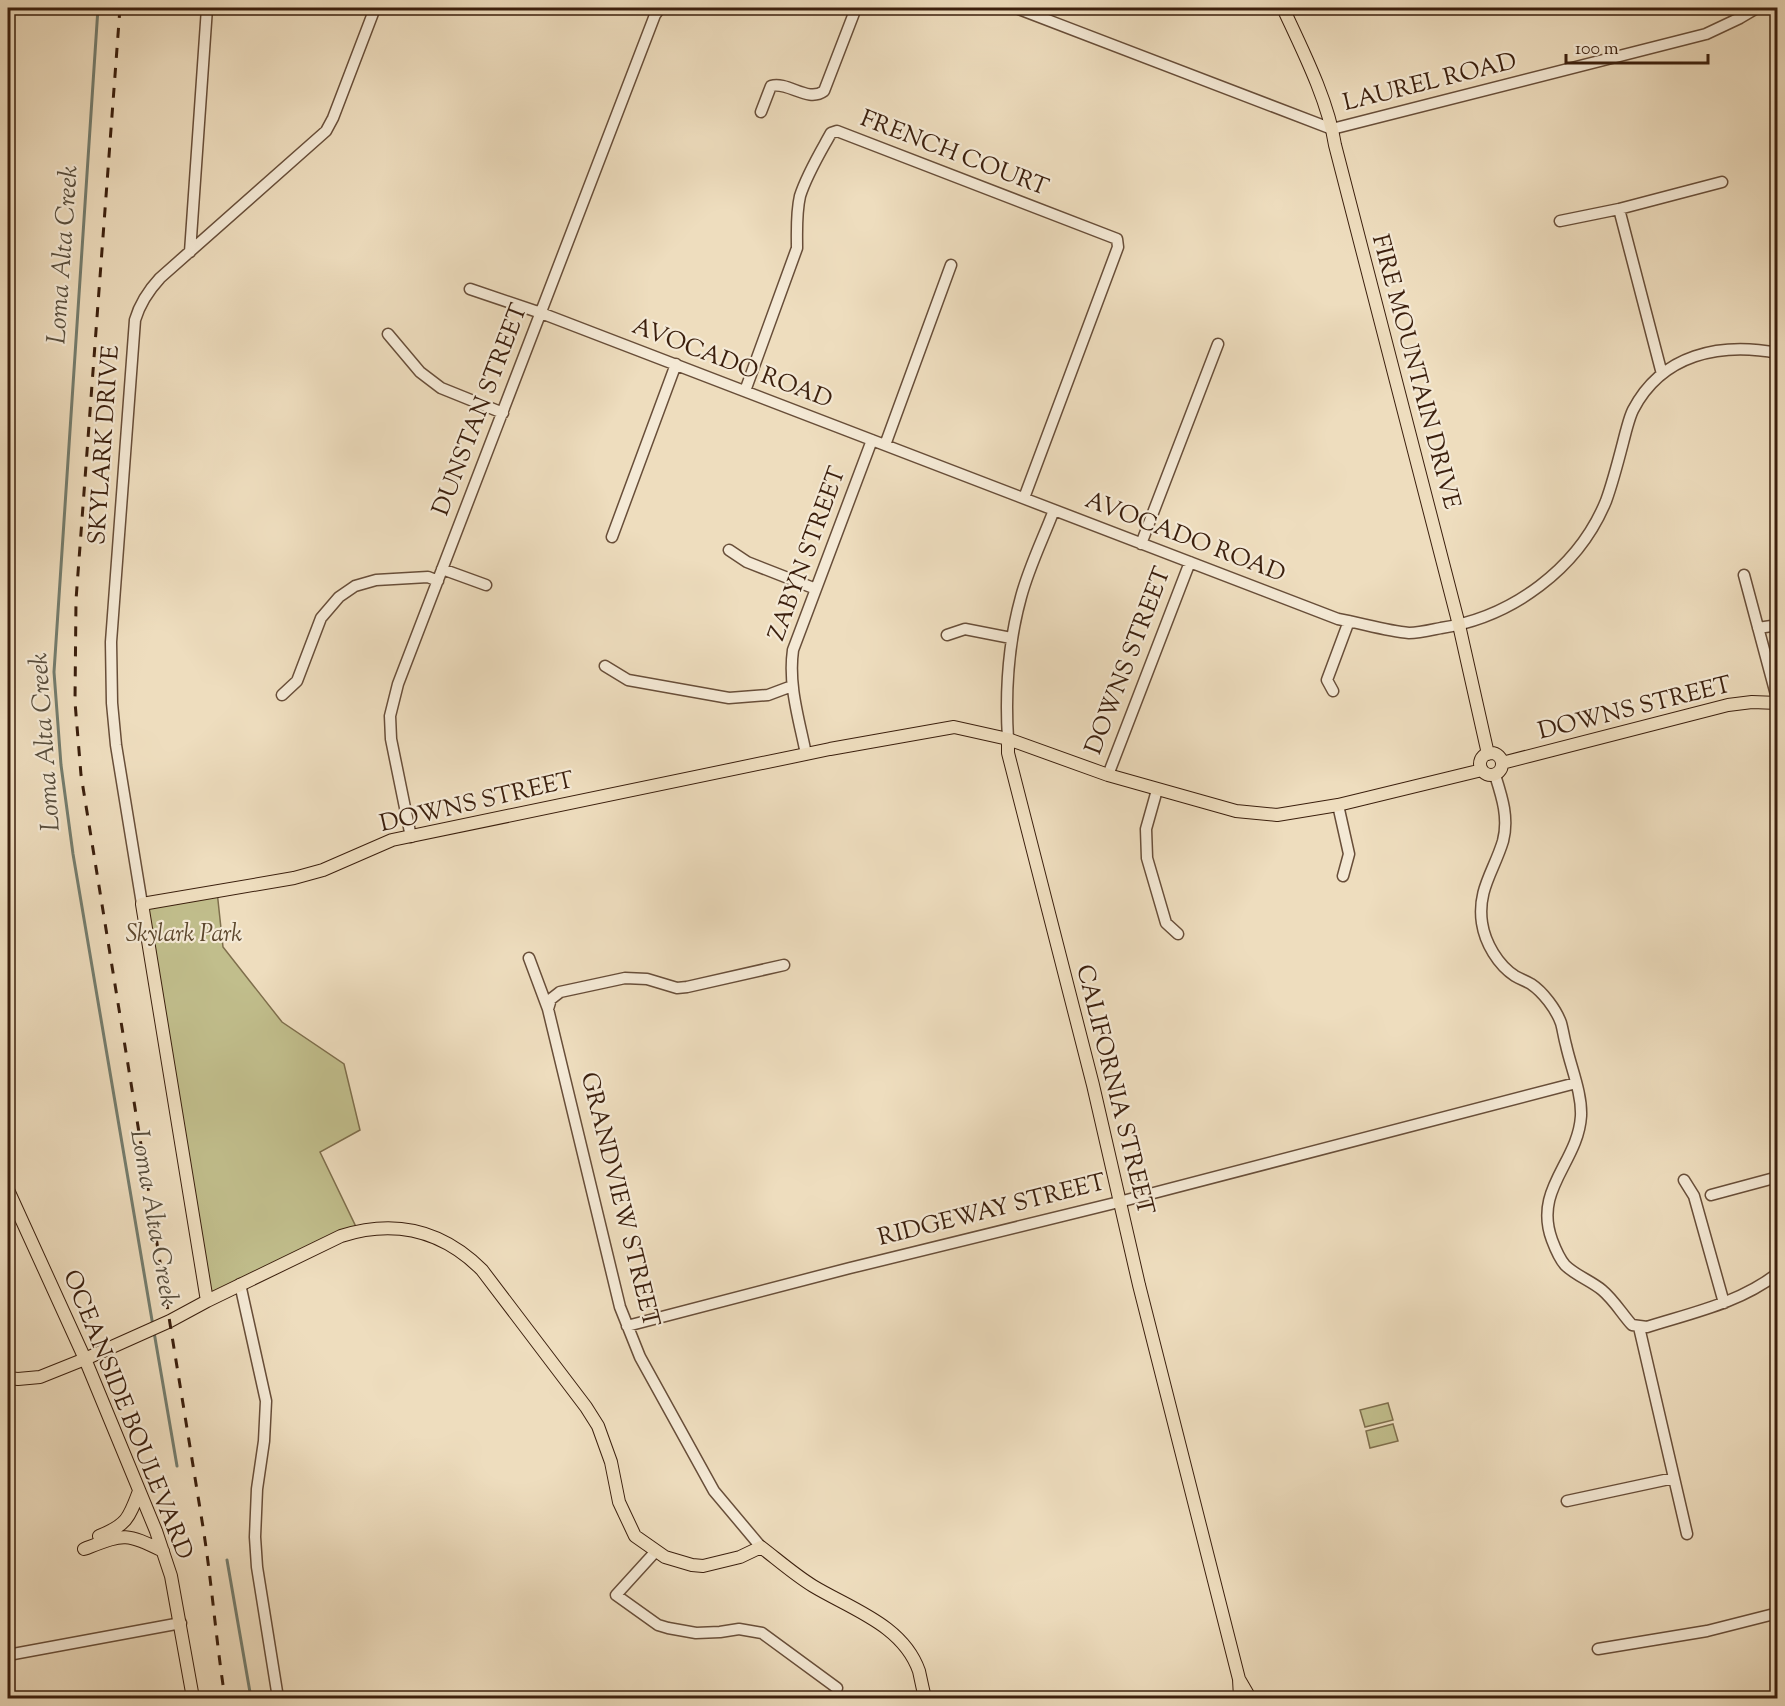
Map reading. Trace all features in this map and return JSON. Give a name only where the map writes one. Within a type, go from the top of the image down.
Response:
[{"type":"main road","name":"FIRE MOUNTAIN DRIVE","points":[[1283,8],[1307,60],[1332,129],[1459,625],[1488,754]]},
{"type":"main road","name":"DOWNS STREET","points":[[1502,763],[1728,705],[1778,702]]},
{"type":"main road","name":"DOWNS STREET","points":[[142,904],[294,878],[323,870],[392,840],[806,754],[954,727],[1008,739],[1157,790],[1236,811],[1278,815],[1338,805],[1482,770]]},
{"type":"main road","name":"CALIFORNIA STREET","points":[[1008,739],[1008,753],[1093,1085],[1119,1202],[1239,1679],[1239,1698]]},
{"type":"main road","points":[[1488,754],[1496,754],[1502,763],[1501,771],[1495,775],[1487,775],[1482,770],[1480,762],[1488,754]]},
{"type":"main road","points":[[142,904],[207,1300]]},
{"type":"main road","name":"OCEANSIDE BOULEVARD","points":[[8,1190],[85,1359],[163,1551],[181,1623],[193,1698]]},
{"type":"main road","points":[[8,1378],[40,1377],[85,1359],[160,1326],[207,1300],[358,1230],[397,1227],[425,1233],[445,1241],[470,1258],[482,1270],[586,1407],[598,1426],[611,1462],[619,1502],[635,1536],[665,1557],[703,1566],[740,1557],[762,1547]]},
{"type":"main road","points":[[139,1491],[128,1518],[120,1527],[83,1546],[125,1536],[135,1537],[163,1551]]},
{"type":"main road","name":"GRANDVIEW STREET","points":[[762,1547],[811,1584],[844,1604],[869,1614],[886,1628],[910,1653],[918,1670],[925,1698]]},
{"type":"main road","name":"CALIFORNIA STREET","points":[[1239,1679],[1250,1698]]},
{"type":"street","points":[[190,252],[207,8]]},
{"type":"street","name":"SKYLARK DRIVE","points":[[142,904],[116,745],[112,703],[111,642],[135,320],[148,291],[326,131],[375,8]]},
{"type":"street","name":"DUNSTAN STREET","points":[[411,837],[391,739],[390,716],[398,684],[655,15],[660,8]]},
{"type":"street","points":[[761,112],[771,86],[778,84],[811,95],[819,95],[824,91],[856,8]]},
{"type":"street","name":"LAUREL ROAD","points":[[1016,8],[1332,129],[1699,36],[1757,8]]},
{"type":"street","name":"FRENCH COURT","points":[[745,391],[797,248],[800,198],[831,133],[837,131],[1117,239],[1118,247],[1024,498]]},
{"type":"street","points":[[1560,221],[1619,209],[1722,182]]},
{"type":"street","points":[[1619,209],[1662,374]]},
{"type":"street","points":[[885,445],[951,265]]},
{"type":"street","name":"AVOCADO ROAD","points":[[470,290],[541,313],[676,364],[1338,619],[1410,633],[1459,625],[1513,605],[1555,574],[1588,534],[1605,501],[1632,411],[1653,380],[1683,359],[1718,350],[1759,350],[1778,353]]},
{"type":"street","points":[[388,334],[420,372],[445,390],[503,413]]},
{"type":"street","points":[[1142,544],[1218,344]]},
{"type":"street","points":[[612,537],[676,364]]},
{"type":"street","name":"ZABYN STREET","points":[[806,754],[792,686],[790,669],[793,650],[872,440]]},
{"type":"street","name":"CALIFORNIA STREET","points":[[1008,739],[1007,674],[1011,638],[1022,594],[1054,510]]},
{"type":"street","points":[[729,550],[747,562],[816,589]]},
{"type":"street","name":"DOWNS STREET","points":[[1108,775],[1190,562]]},
{"type":"street","points":[[442,569],[486,585]]},
{"type":"street","points":[[1744,575],[1778,702]]},
{"type":"street","points":[[282,696],[297,681],[321,618],[339,597],[355,586],[376,580],[428,577],[438,580]]},
{"type":"street","points":[[1333,691],[1327,680],[1349,621]]},
{"type":"street","points":[[1758,628],[1778,625]]},
{"type":"street","points":[[947,636],[965,629],[1011,638]]},
{"type":"street","points":[[605,666],[628,680],[729,698],[768,694],[792,686]]},
{"type":"street","points":[[1495,775],[1504,802],[1504,839],[1485,881],[1481,901],[1485,937],[1495,956],[1514,975],[1531,984],[1544,996],[1561,1022],[1576,1083],[1581,1115],[1577,1135],[1550,1193],[1546,1212],[1549,1231],[1556,1249],[1565,1264],[1604,1291],[1632,1325],[1647,1328],[1724,1303],[1743,1295],[1778,1273]]},
{"type":"street","points":[[1157,790],[1146,829],[1147,858],[1166,923],[1178,934]]},
{"type":"street","points":[[1338,805],[1349,854],[1343,876]]},
{"type":"street","name":"GRANDVIEW STREET","points":[[529,958],[548,1009],[620,1307],[627,1326],[640,1357],[714,1491],[762,1547]]},
{"type":"street","points":[[548,1009],[551,999],[560,992],[625,978],[647,979],[676,988],[784,965]]},
{"type":"street","name":"RIDGEWAY STREET","points":[[627,1326],[1119,1202],[1576,1083]]},
{"type":"street","points":[[1711,1195],[1778,1177]]},
{"type":"street","points":[[1684,1180],[1694,1196],[1724,1303]]},
{"type":"street","points":[[240,1284],[266,1401],[264,1441],[257,1489],[255,1537],[257,1567],[278,1698]]},
{"type":"street","points":[[1638,1327],[1687,1534]]},
{"type":"street","points":[[1567,1501],[1674,1478]]},
{"type":"street","points":[[656,1551],[616,1594],[658,1625],[668,1628],[696,1633],[739,1629],[762,1633],[837,1688]]},
{"type":"street","points":[[1598,1649],[1707,1631],[1778,1613]]},
{"type":"street","points":[[8,1655],[181,1623]]},
{"type":"green space","name":"Skylark Park","points":[[217,891],[223,947],[282,1022],[344,1064],[360,1130],[320,1152],[358,1231],[207,1301],[142,904]]},
{"type":"green space","points":[[1388,1403],[1393,1420],[1365,1427],[1360,1410]]},
{"type":"green space","points":[[1393,1424],[1398,1441],[1370,1448],[1366,1431]]},
{"type":"waterway","name":"Loma Alta Creek","points":[[98,8],[54,672],[61,765],[73,854],[153,1326]]},
{"type":"waterway","name":"Loma Alta Creek","points":[[154,1332],[177,1466]]},
{"type":"waterway","name":"Loma Alta Creek","points":[[227,1560],[251,1698]]},
{"type":"railway","points":[[120,8],[76,600],[75,702],[81,775],[203,1527],[225,1698]]}]
